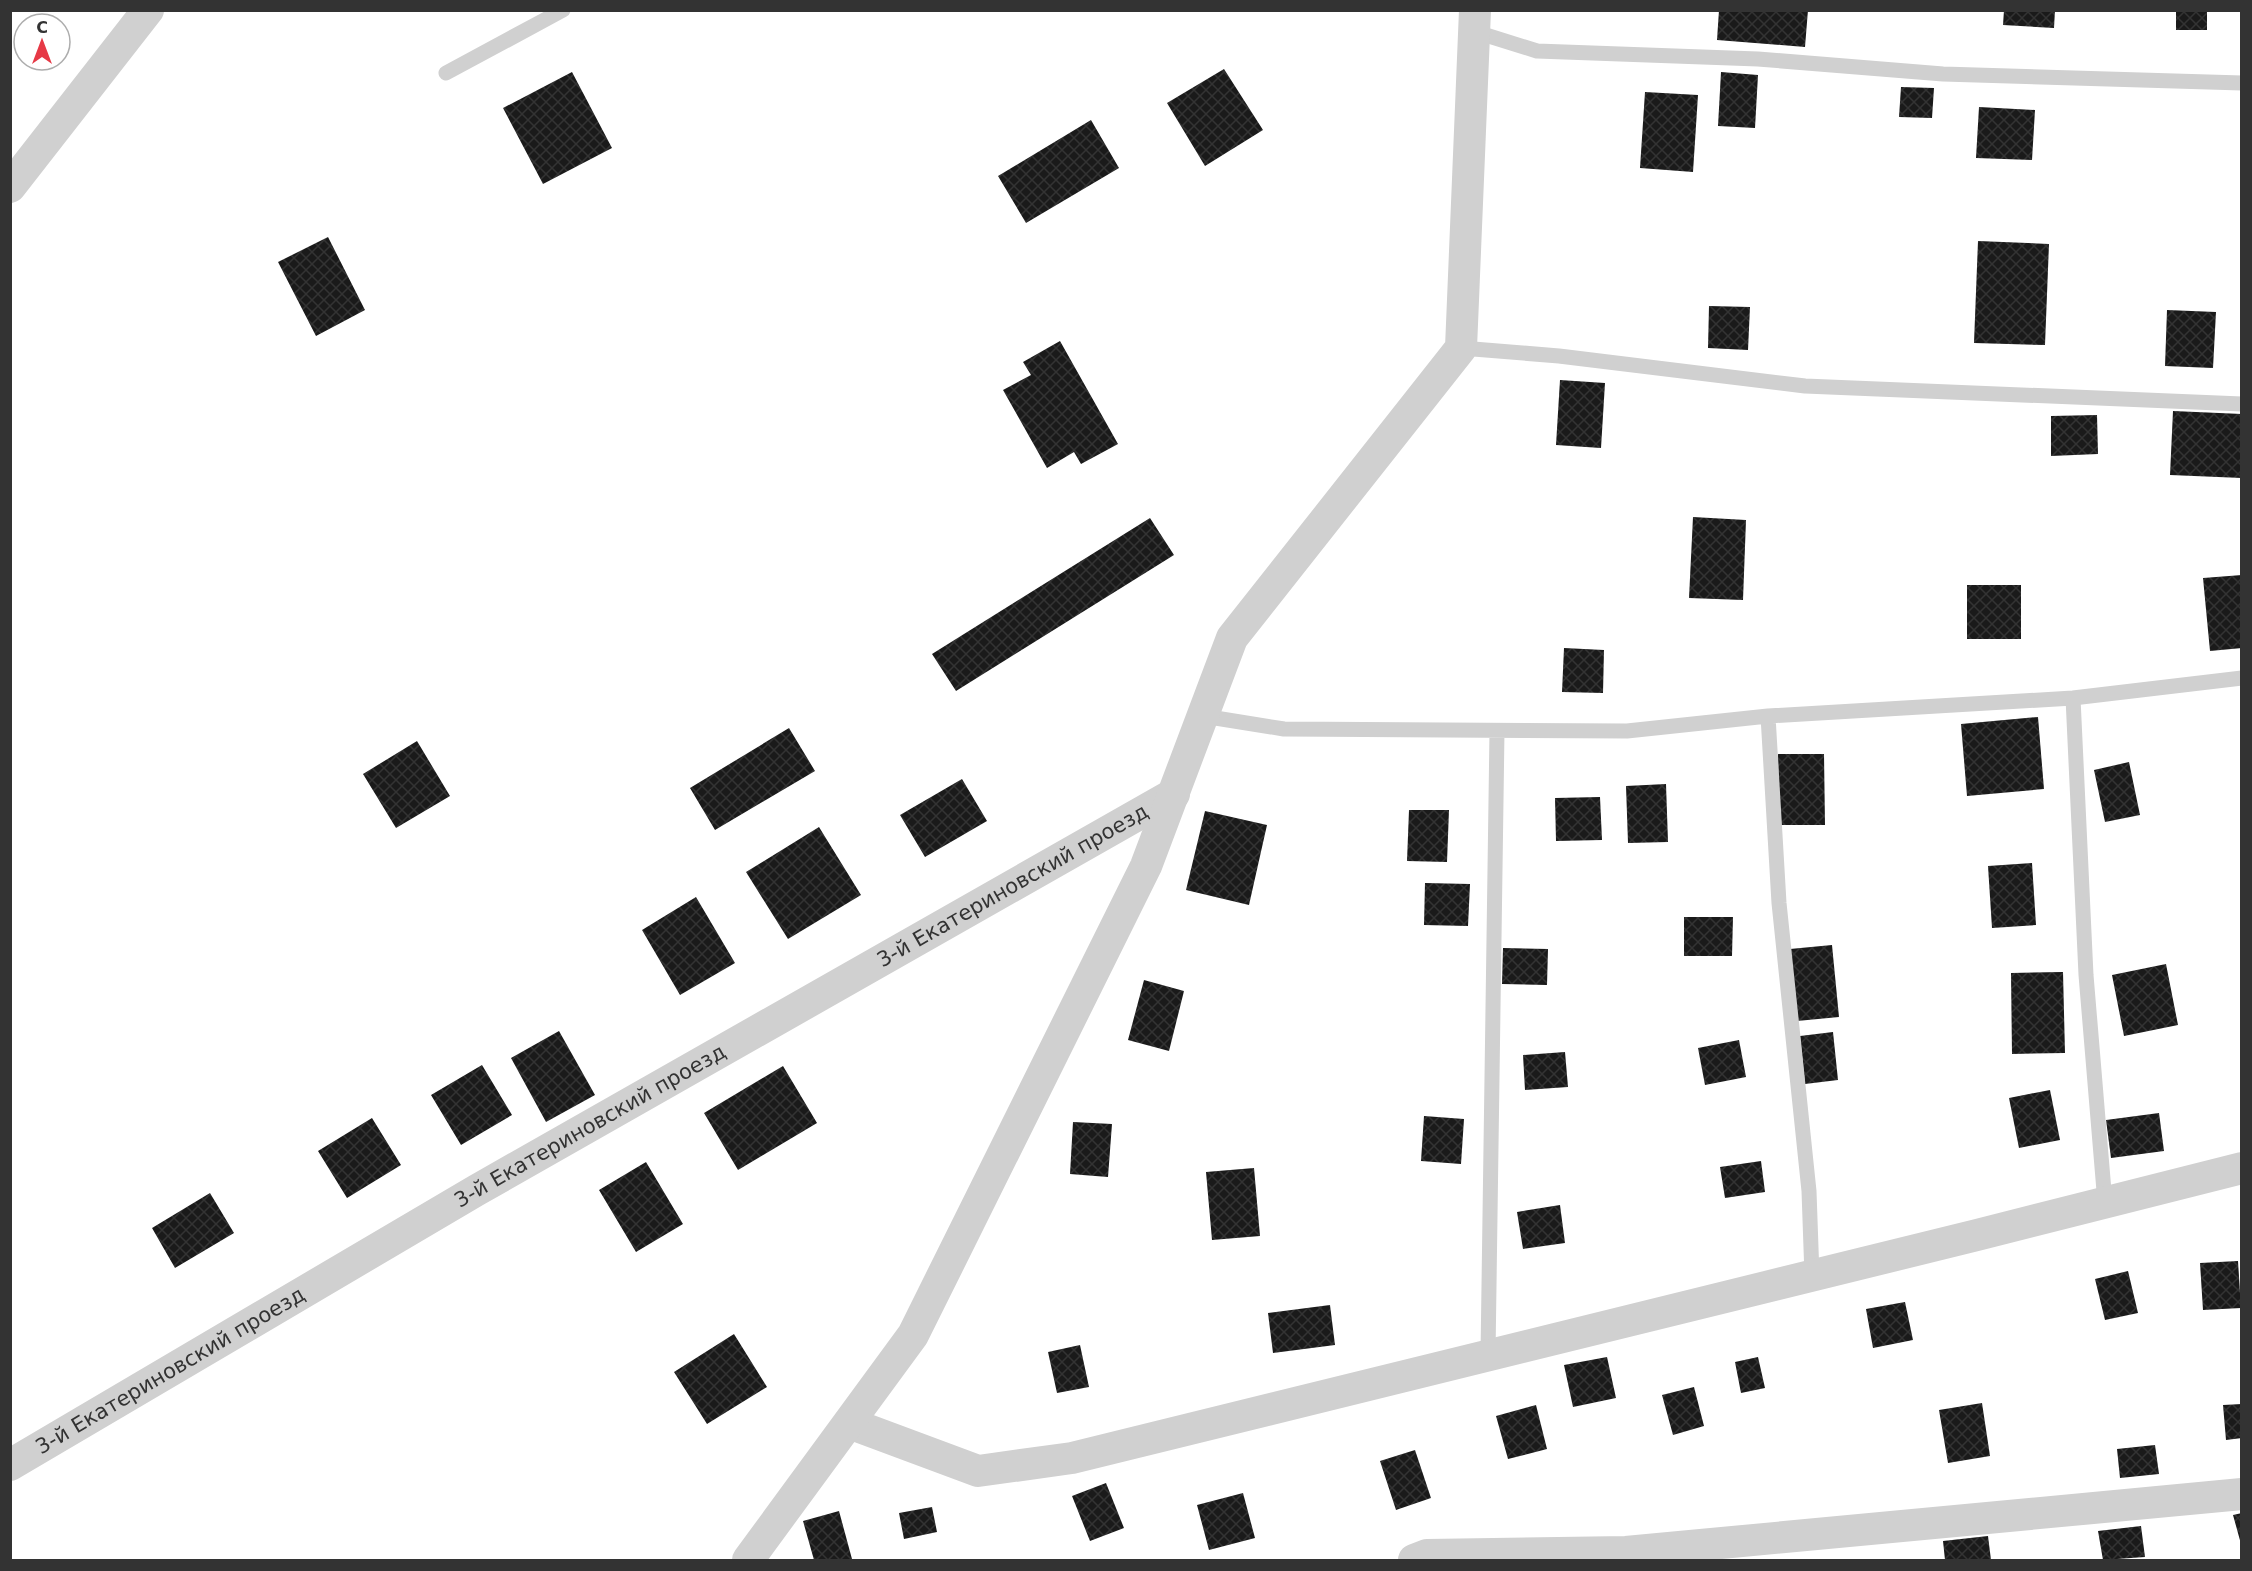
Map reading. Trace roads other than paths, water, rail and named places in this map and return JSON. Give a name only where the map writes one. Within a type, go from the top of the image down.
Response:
[{"type":"street","points":[[10,187],[148,10]]},
{"type":"street","points":[[748,1560],[913,1335],[1146,866],[1232,638],[1461,348],[1474,21]]},
{"type":"street","name":"3-й Екатериновский проезд","points":[[10,1465],[477,1190],[1174,794]]},
{"type":"street","points":[[849,1423],[978,1471],[1072,1458],[2241,1168]]},
{"type":"street","points":[[1414,1560],[1427,1556],[1626,1552],[2241,1494]]},
{"type":"lane","points":[[446,73],[563,10]]},
{"type":"lane","points":[[1474,21],[1537,51],[1758,58],[1943,74],[2241,83]]},
{"type":"lane","points":[[1461,348],[1559,356],[1806,386],[2241,404]]},
{"type":"lane","points":[[1203,716],[1284,729],[1627,731],[1768,716],[2073,698],[2241,678]]},
{"type":"lane","points":[[2073,698],[2086,975],[2104,1203]]},
{"type":"lane","points":[[1768,716],[1779,903],[1809,1191],[1812,1276]]},
{"type":"lane","points":[[1488,1355],[1497,731]]}]
